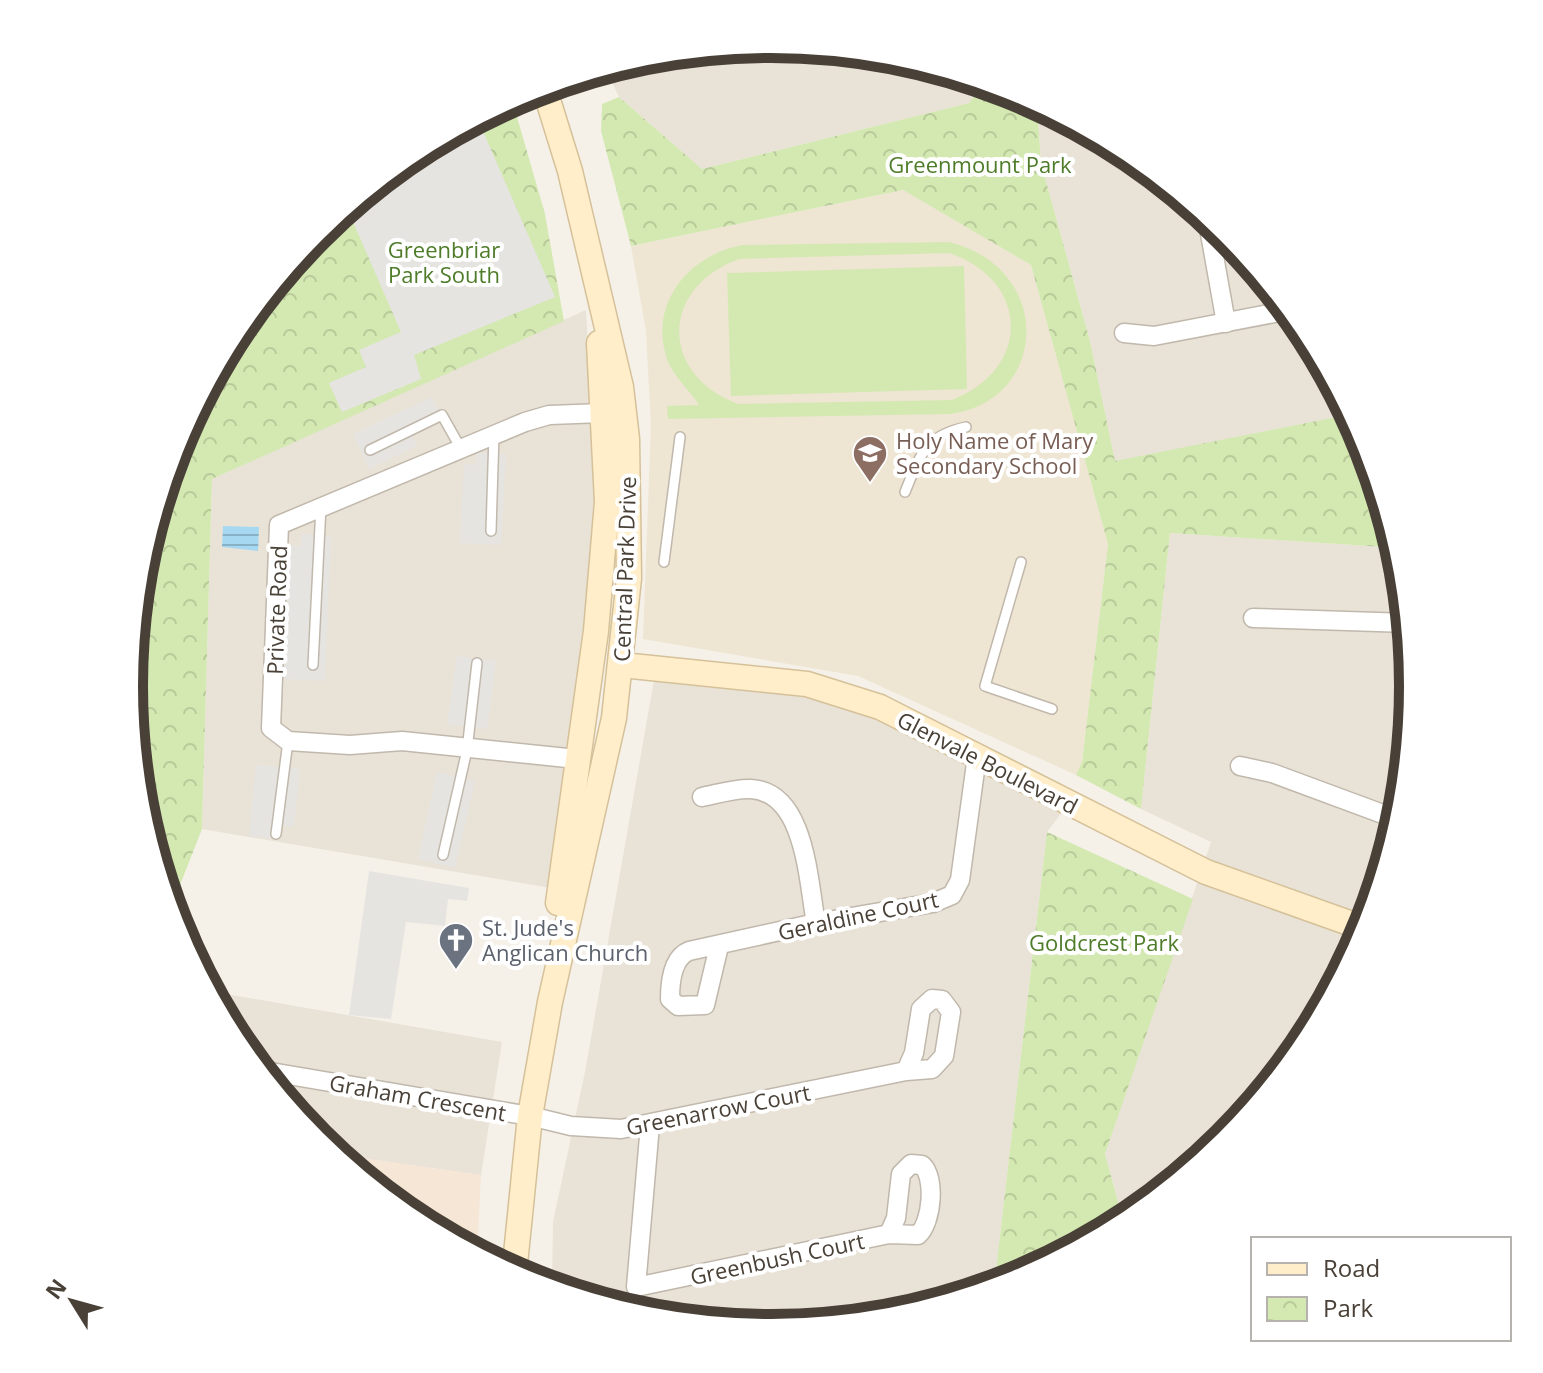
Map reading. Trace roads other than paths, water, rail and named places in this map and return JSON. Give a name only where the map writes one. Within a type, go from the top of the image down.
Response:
[{"type":"street","name":"Central Park Drive","points":[[515,1260],[530,1116],[550,1002],[614,718],[629,578],[627,439],[621,387],[570,171],[548,99]]},
{"type":"street","points":[[1211,237],[1226,323]]},
{"type":"street","name":"Central Park Drive","points":[[550,1002],[553,951],[592,661],[607,502],[596,276]]},
{"type":"street","points":[[1124,333],[1154,336],[1276,313]]},
{"type":"street","name":"Private Road","points":[[288,741],[271,728],[279,525],[494,434],[549,415],[603,413]]},
{"type":"street","points":[[1253,618],[1397,623]]},
{"type":"street","name":"Glenvale Boulevard","points":[[592,661],[807,684],[880,707],[1206,872],[1353,924]]},
{"type":"street","points":[[288,741],[350,745],[402,741],[577,759]]},
{"type":"street","name":"Geraldine Court","points":[[719,946],[816,923],[933,903],[952,895],[960,880],[977,756]]},
{"type":"street","points":[[1240,766],[1272,773],[1387,815]]},
{"type":"street","points":[[702,797],[750,789],[779,800],[798,828],[816,923]]},
{"type":"street","name":"Greenarrow Court","points":[[530,1116],[571,1126],[621,1129],[906,1071]]},
{"type":"street","name":"Graham Crescent","points":[[276,1073],[530,1116]]},
{"type":"street","name":"Greenbush Court","points":[[650,1125],[636,1287],[889,1234]]},
{"type":"lane","points":[[370,450],[442,415],[460,447]]},
{"type":"lane","points":[[905,492],[922,453],[933,438],[966,427]]},
{"type":"lane","points":[[491,531],[494,434]]},
{"type":"lane","points":[[664,562],[680,437]]},
{"type":"lane","points":[[313,665],[321,506]]},
{"type":"lane","points":[[1021,562],[985,686],[1052,709]]},
{"type":"lane","points":[[443,855],[467,750],[477,663]]},
{"type":"lane","points":[[276,834],[288,741]]},
{"type":"water","points":[[223,526],[259,527],[258,551],[222,547]]},
{"type":"place","name":"Holy Name of Mary Secondary School","points":[[870,484]]},
{"type":"place","name":"St. Jude's Anglican Church","points":[[456,971]]},
{"type":"park label","name":"Greenmount Park","points":[[980,164]]},
{"type":"park label","name":"Greenbriar Park South","points":[[444,262]]},
{"type":"park label","name":"Goldcrest Park","points":[[1104,942]]}]
